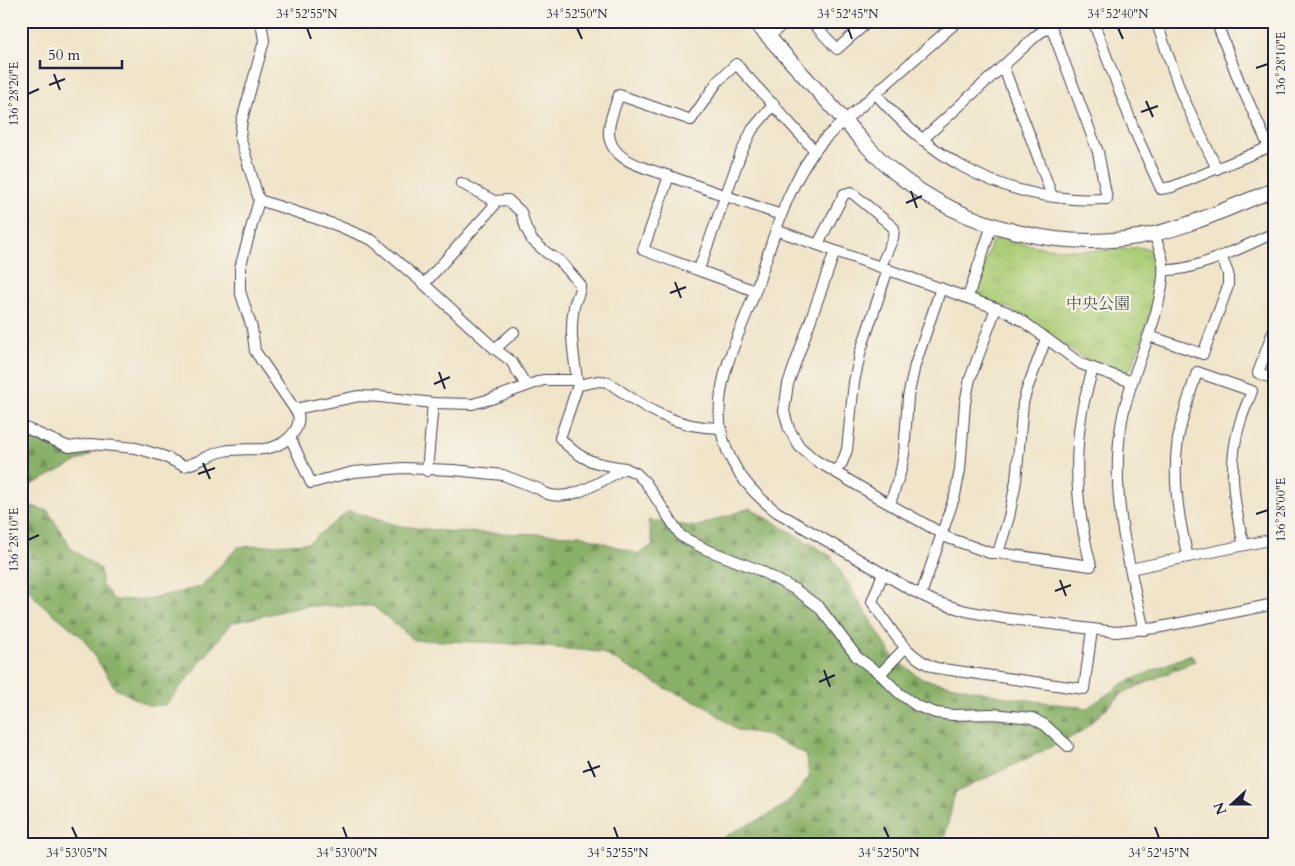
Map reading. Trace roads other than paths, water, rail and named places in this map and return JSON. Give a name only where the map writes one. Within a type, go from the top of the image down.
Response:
[{"type":"street","points":[[21,426],[69,447],[91,444],[136,448],[163,456],[184,466],[225,451],[271,447],[294,433],[300,420],[295,409],[255,351],[252,328],[240,292],[240,268],[259,200],[240,137],[242,120],[264,40],[261,21]]},
{"type":"street","points":[[754,21],[874,153],[910,183],[947,205],[992,226],[1037,236],[1075,240],[1118,239],[1154,234],[1186,224],[1274,190]]},
{"type":"street","points":[[769,37],[786,21]]},
{"type":"street","points":[[811,21],[837,49],[868,21]]},
{"type":"street","points":[[958,21],[823,141],[796,179],[781,215],[724,379],[720,409],[721,428],[724,443],[736,470],[761,500],[777,512],[921,595],[936,602],[966,611],[1003,618],[1116,632],[1144,630],[1274,604]]},
{"type":"street","points":[[1093,21],[1135,132],[1161,189],[1217,169],[1272,146],[1239,80],[1216,21]]},
{"type":"street","points":[[1156,21],[1182,95],[1217,169]]},
{"type":"street","points":[[876,94],[922,140],[943,156],[994,182],[1024,192],[1074,199],[1107,199],[1098,152],[1050,24],[922,140]]},
{"type":"street","points":[[781,215],[628,161],[619,155],[613,148],[608,136],[619,95],[691,120],[718,81],[736,64],[816,151]]},
{"type":"street","points":[[1003,66],[1036,149],[1052,196]]},
{"type":"street","points":[[699,269],[747,139],[765,112],[774,104]]},
{"type":"street","points":[[669,176],[642,250],[756,291]]},
{"type":"street","points":[[461,183],[494,201],[508,200],[517,207],[532,240],[560,261],[580,284],[581,288],[574,307],[572,326],[577,382],[560,438],[569,449],[584,459],[603,465],[624,468],[636,473],[646,483],[681,536],[705,549],[759,570],[796,590],[818,606],[857,657],[917,706],[936,713],[953,715],[993,714],[1032,718],[1045,725],[1068,746]]},
{"type":"street","points":[[818,244],[844,194],[851,192],[894,228],[893,238],[861,350],[854,382],[846,450],[842,464],[835,471]]},
{"type":"street","points":[[259,200],[372,240],[511,362],[526,386]]},
{"type":"street","points":[[424,284],[493,207],[494,201]]},
{"type":"street","points":[[968,297],[992,226]]},
{"type":"street","points":[[776,230],[996,308],[1024,322],[1081,364],[1132,382]]},
{"type":"street","points":[[1164,270],[1174,271],[1190,267],[1274,233]]},
{"type":"street","points":[[1144,630],[1120,522],[1117,483],[1122,420],[1132,382],[1160,302],[1164,270],[1163,260],[1154,234]]},
{"type":"street","points":[[835,251],[788,384],[784,411],[789,429],[799,446],[816,460],[943,535],[990,553],[1091,566],[1078,502],[1077,471],[1081,415],[1093,368]]},
{"type":"street","points":[[1149,336],[1203,354],[1228,286],[1228,273],[1221,256]]},
{"type":"street","points":[[890,504],[904,454],[908,397],[915,365],[941,288]]},
{"type":"street","points":[[921,595],[943,535],[955,495],[960,470],[962,427],[970,380],[996,308]]},
{"type":"street","points":[[1274,329],[1258,373],[1274,379]]},
{"type":"street","points":[[495,349],[514,332]]},
{"type":"street","points":[[998,553],[1009,517],[1016,481],[1023,403],[1046,339]]},
{"type":"street","points":[[1188,557],[1178,511],[1175,476],[1178,440],[1183,414],[1197,372],[1252,391],[1239,424],[1233,466],[1235,505],[1244,545]]},
{"type":"street","points":[[295,409],[359,396],[433,403],[472,404],[543,380],[599,381],[608,382],[656,414],[675,422],[694,426],[721,428]]},
{"type":"street","points":[[427,470],[433,403]]},
{"type":"street","points":[[290,437],[311,482],[339,474],[362,471],[403,468],[454,470],[503,475],[553,496],[569,496],[624,468]]},
{"type":"street","points":[[1130,569],[1274,539]]},
{"type":"street","points":[[883,573],[872,602],[905,648],[925,664],[947,671],[1084,689],[1092,630]]},
{"type":"street","points":[[880,674],[905,648]]},
{"type":"park label","name":"中央公園","points":[[1098,303]]}]
